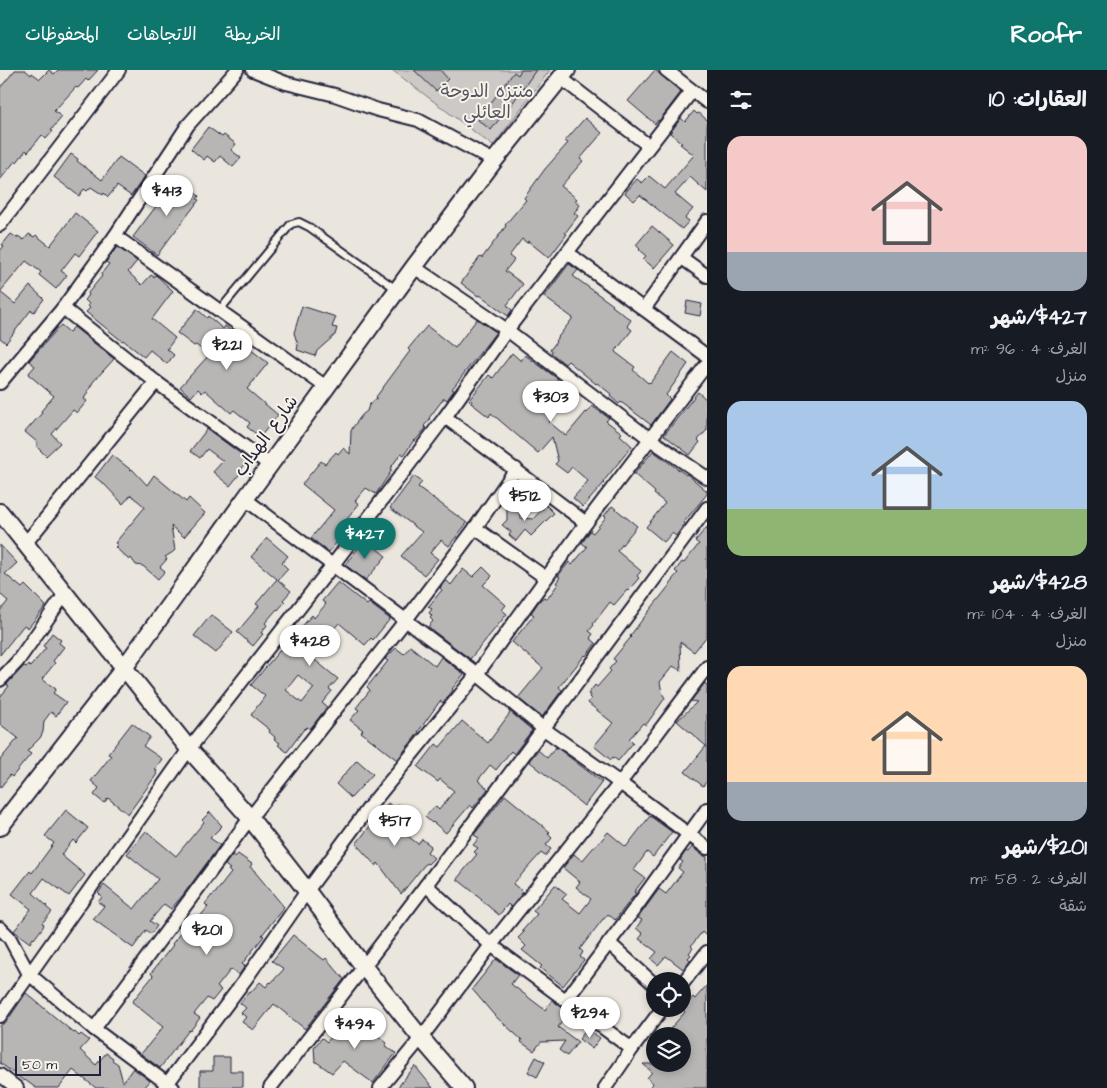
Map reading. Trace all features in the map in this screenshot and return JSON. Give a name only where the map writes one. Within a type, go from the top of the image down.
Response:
[{"type":"street","points":[[0,225],[119,70]]},
{"type":"street","points":[[0,382],[63,308],[115,236],[188,124],[237,70]]},
{"type":"street","points":[[253,70],[286,83],[335,95],[378,110],[418,120],[494,161]]},
{"type":"street","points":[[666,70],[707,102]]},
{"type":"street","points":[[564,74],[649,146]]},
{"type":"street","name":"شارع الهداب","points":[[0,827],[124,668],[414,267],[494,161],[564,74]]},
{"type":"street","points":[[0,1016],[189,749],[332,566],[445,417],[507,330],[692,91]]},
{"type":"street","points":[[644,309],[707,221]]},
{"type":"street","points":[[115,236],[326,387]]},
{"type":"street","points":[[568,252],[707,356]]},
{"type":"street","points":[[682,258],[707,276]]},
{"type":"street","points":[[414,267],[507,330],[650,439],[707,478]]},
{"type":"street","points":[[63,308],[156,382],[270,465]]},
{"type":"street","points":[[0,928],[10,938],[30,974],[94,1029],[168,1087],[307,890],[370,806],[476,674],[586,523],[707,364]]},
{"type":"street","points":[[24,544],[156,382]]},
{"type":"street","points":[[445,417],[586,523]]},
{"type":"street","points":[[94,1029],[250,818],[405,621],[516,470]]},
{"type":"street","points":[[245,499],[476,674],[544,729],[707,848]]},
{"type":"street","points":[[270,1088],[544,729],[707,508]]},
{"type":"street","points":[[2,521],[24,544],[189,749],[250,818],[307,890],[364,967],[464,1088]]},
{"type":"street","points":[[475,528],[546,578]]},
{"type":"street","points":[[0,680],[17,662],[65,594]]},
{"type":"street","points":[[380,1088],[620,783],[707,667]]},
{"type":"street","points":[[566,1000],[707,809]]},
{"type":"street","points":[[426,885],[491,945],[632,1049]]},
{"type":"street","points":[[609,943],[646,977]]},
{"type":"street","points":[[691,972],[707,952]]},
{"type":"street","points":[[605,1088],[656,1017]]},
{"type":"street","points":[[0,1075],[17,1088]]},
{"type":"lane","points":[[219,311],[291,224],[298,222],[309,227],[398,290]]},
{"type":"green space","name":"منتزه الدوحة العائلي","points":[[392,70],[550,70],[493,146]]},
{"type":"building","points":[[15,70],[25,70],[40,79],[49,70],[54,74],[58,70],[98,70],[88,81],[86,79],[78,88],[76,87],[54,111],[62,117],[46,139],[42,135],[28,152],[26,150],[17,162],[15,161],[0,180],[0,88]]},
{"type":"building","points":[[414,70],[440,70],[448,79],[436,91]]},
{"type":"building","points":[[521,70],[536,70],[491,130],[478,120],[514,72],[518,75]]},
{"type":"building","points":[[655,70],[681,92],[655,124],[628,101]]},
{"type":"building","points":[[694,111],[707,120],[707,192],[690,177],[675,194],[693,209],[685,218],[689,221],[682,229],[640,195],[634,201],[625,193],[637,179],[642,183],[649,176],[665,189],[694,155],[670,133],[681,118],[685,122]]},
{"type":"building","points":[[585,118],[602,133],[580,159],[583,161],[561,186],[577,199],[575,201],[580,205],[574,213],[578,216],[549,258],[528,241],[527,243],[522,239],[509,256],[514,260],[505,271],[523,284],[507,305],[512,310],[508,316],[461,283],[526,200],[524,198],[545,169],[568,143],[565,141]]},
{"type":"building","points":[[208,127],[236,144],[231,150],[241,158],[233,167],[220,156],[215,162],[207,156],[204,160],[191,149]]},
{"type":"building","points":[[71,154],[78,159],[77,161],[102,180],[119,157],[145,176],[131,196],[117,186],[108,197],[91,187],[87,191],[84,189],[79,196],[54,177]]},
{"type":"building","points":[[179,180],[199,196],[197,199],[199,200],[157,255],[133,237],[175,181]]},
{"type":"building","points":[[75,213],[98,231],[79,256],[75,253],[61,271],[67,275],[56,289],[39,275],[41,272],[26,261],[0,292],[0,251],[4,246],[2,245],[11,234],[24,240],[29,234],[34,237],[36,235],[50,246]]},
{"type":"building","points":[[652,226],[674,245],[654,268],[643,259],[646,256],[636,245]]},
{"type":"building","points":[[117,247],[137,261],[128,272],[142,285],[151,275],[154,277],[156,275],[173,291],[152,319],[175,338],[167,349],[174,355],[167,364],[150,350],[144,357],[86,312],[90,308],[85,300],[89,295],[88,293],[102,276],[101,274],[109,264],[106,262]]},
{"type":"building","points":[[569,264],[578,270],[573,276],[631,320],[627,326],[632,330],[615,352],[635,367],[633,370],[648,383],[650,383],[673,352],[688,364],[666,395],[670,399],[651,425],[621,402],[619,404],[610,396],[611,394],[568,361],[565,364],[551,353],[552,351],[550,350],[555,341],[573,318],[544,297]]},
{"type":"building","points":[[30,286],[44,299],[34,312],[31,310],[6,343],[0,338],[0,292],[15,304]]},
{"type":"building","points":[[687,301],[702,304],[700,316],[685,313]]},
{"type":"building","points":[[302,306],[336,317],[332,327],[337,328],[335,335],[317,351],[315,356],[297,350],[298,345],[294,333]]},
{"type":"building","points":[[197,309],[223,329],[225,326],[243,340],[241,342],[268,363],[247,389],[278,415],[260,437],[247,427],[250,423],[234,410],[231,413],[205,390],[202,393],[198,389],[191,397],[180,387],[209,355],[177,333]]},
{"type":"building","points":[[477,319],[496,332],[452,389],[454,390],[447,400],[444,398],[429,418],[424,426],[426,428],[414,440],[404,455],[401,453],[376,494],[366,488],[355,501],[359,504],[344,523],[349,527],[329,552],[311,538],[334,510],[302,484],[321,461],[325,464],[336,452],[338,454],[343,448],[350,454],[351,431],[353,427],[367,411],[369,405],[377,398],[410,351],[408,349],[427,326],[455,348]]},
{"type":"building","points":[[61,325],[69,332],[74,327],[114,359],[93,382],[84,399],[87,401],[77,413],[73,410],[52,434],[60,443],[46,456],[37,447],[37,442],[25,432],[54,396],[28,374],[35,366],[29,361]]},
{"type":"building","points":[[512,353],[521,361],[525,355],[558,379],[538,404],[553,417],[549,422],[566,436],[592,406],[609,418],[606,421],[622,433],[620,435],[632,446],[583,507],[573,498],[588,481],[572,467],[567,473],[555,464],[558,461],[552,437],[538,453],[491,413],[489,417],[469,400],[489,375],[493,378]]},
{"type":"building","points":[[698,392],[707,400],[707,430],[698,440],[700,442],[690,455],[664,435]]},
{"type":"building","points":[[207,429],[248,459],[242,471],[230,486],[213,472],[223,461],[207,449],[200,458],[190,451]]},
{"type":"building","points":[[653,451],[687,474],[707,491],[707,494],[684,522],[676,536],[672,533],[664,542],[646,527],[665,503],[634,474]]},
{"type":"building","points":[[112,455],[132,469],[147,485],[154,475],[186,502],[189,498],[205,513],[184,537],[171,526],[175,550],[165,557],[167,559],[160,567],[165,571],[158,579],[143,566],[136,565],[131,558],[129,560],[115,547],[118,545],[115,543],[145,507],[131,495],[123,504],[95,477]]},
{"type":"building","points":[[414,476],[422,482],[418,487],[467,523],[449,546],[441,540],[430,553],[438,559],[424,575],[401,556],[422,532],[390,508]]},
{"type":"building","points":[[546,505],[554,513],[531,536],[525,530],[516,541],[509,535],[511,532],[502,525],[507,520],[507,507],[520,508],[520,518],[533,519]]},
{"type":"building","points":[[612,506],[637,526],[617,551],[641,571],[637,576],[639,578],[614,605],[610,602],[593,624],[589,631],[593,634],[590,638],[596,643],[559,687],[562,690],[542,717],[518,698],[543,668],[512,642],[534,615],[531,613],[539,601],[544,597],[547,599],[558,584],[556,583],[560,577],[558,576],[569,562],[572,565],[587,547],[582,543],[590,531],[593,533],[606,517],[604,516]]},
{"type":"building","points":[[707,527],[707,636],[694,652],[680,642],[681,671],[673,666],[660,682],[665,698],[646,725],[643,723],[629,739],[633,743],[618,761],[613,757],[611,760],[594,746],[613,723],[588,703],[591,699],[588,694],[611,671],[609,669],[616,661],[613,659],[673,581],[678,573],[675,571],[699,544],[695,541]]},
{"type":"building","points":[[267,538],[288,556],[282,563],[288,569],[278,580],[291,591],[283,600],[285,602],[265,623],[267,625],[261,633],[263,634],[253,646],[237,632],[259,606],[256,604],[277,579],[251,557]]},
{"type":"building","points":[[365,539],[386,556],[366,580],[345,565]]},
{"type":"building","points":[[0,545],[17,563],[5,574],[22,588],[25,585],[46,606],[28,628],[24,625],[0,655],[0,611],[8,601],[0,594]]},
{"type":"building","points":[[483,567],[492,576],[483,585],[506,605],[502,610],[507,614],[470,659],[428,627],[433,621],[429,613],[432,609],[428,607],[442,590],[440,588],[446,580],[451,585],[463,569],[473,577]]},
{"type":"building","points":[[338,582],[367,605],[369,603],[390,619],[373,640],[371,638],[365,645],[339,623],[310,656],[338,679],[329,689],[332,691],[322,703],[327,707],[310,729],[307,727],[304,729],[287,752],[278,745],[280,743],[274,739],[275,737],[269,732],[270,730],[251,715],[265,696],[251,685],[289,639],[312,615],[314,618],[326,604],[322,601]],"holes":[[[298,675],[314,688],[302,703],[286,690]]]},
{"type":"building","points":[[211,615],[233,632],[216,653],[194,636]]},
{"type":"building","points":[[52,633],[61,640],[59,643],[64,647],[53,661],[55,663],[42,679],[56,689],[53,693],[66,702],[56,716],[51,712],[44,721],[43,732],[40,738],[27,751],[31,754],[0,788],[0,760],[18,738],[0,724],[0,697],[9,686],[7,685],[9,682],[24,666],[27,667],[28,665],[30,667],[46,648],[43,646]]},
{"type":"building","points":[[410,646],[435,666],[441,657],[464,674],[443,703],[440,701],[397,760],[361,732],[363,730],[350,720],[359,710],[356,708],[370,690],[367,687],[388,661],[385,659],[396,648],[404,654]]},
{"type":"building","points":[[705,683],[707,685],[707,781],[703,786],[685,772],[706,746],[677,721],[697,702],[691,701]]},
{"type":"building","points":[[508,710],[532,730],[514,754],[511,751],[496,770],[490,765],[478,780],[488,789],[473,808],[470,805],[446,833],[425,817],[435,806],[439,810],[454,791],[440,779],[438,782],[418,767],[436,744],[440,747],[462,721],[488,743],[510,713]]},
{"type":"building","points":[[132,723],[150,737],[143,746],[162,759],[155,769],[157,774],[128,814],[108,798],[104,803],[94,795],[99,788],[91,781],[111,756],[108,754]]},
{"type":"building","points":[[556,747],[602,782],[584,806],[529,761],[538,750],[547,758]]},
{"type":"building","points":[[357,760],[373,774],[351,798],[336,784]]},
{"type":"building","points":[[505,795],[550,832],[548,834],[552,838],[546,845],[551,849],[545,856],[541,853],[513,884],[523,892],[511,907],[508,904],[499,915],[457,879],[477,854],[474,852],[478,848],[473,845],[479,838],[474,835]]},
{"type":"building","points":[[388,803],[394,808],[398,804],[414,817],[404,829],[406,831],[404,833],[418,844],[422,839],[431,846],[427,852],[434,858],[428,864],[426,863],[401,894],[378,863],[376,866],[356,844]]},
{"type":"building","points":[[66,810],[88,828],[76,843],[73,840],[61,855],[85,875],[69,896],[44,878],[33,893],[52,912],[42,923],[44,924],[43,927],[30,943],[14,931],[31,909],[12,894],[30,871],[32,873],[54,843],[45,836]]},
{"type":"building","points":[[210,812],[222,826],[210,838],[220,845],[171,909],[164,904],[150,921],[157,926],[151,934],[146,930],[133,948],[93,919],[104,906],[98,902],[102,897],[98,893],[104,885],[134,909],[158,879],[127,854],[146,831],[176,856]]},
{"type":"building","points":[[650,816],[672,832],[653,857],[647,852],[634,870],[645,878],[634,892],[636,893],[615,920],[608,914],[603,919],[580,949],[583,952],[580,957],[584,960],[563,986],[540,968],[542,966],[522,950],[526,946],[518,938],[537,914],[533,911],[555,885],[567,894],[562,899],[580,913],[591,899],[576,887],[580,882],[563,868],[574,854],[582,861],[608,832],[626,847]]},
{"type":"building","points":[[692,847],[707,857],[707,937],[702,932],[691,946],[693,948],[688,958],[690,960],[683,969],[666,956],[658,965],[651,959],[657,952],[639,939],[643,934],[636,928],[642,920],[638,918],[659,889],[666,894],[683,872],[678,868],[683,862],[680,860],[686,851],[688,852]]},
{"type":"building","points":[[238,854],[252,864],[250,867],[284,907],[242,964],[245,966],[239,975],[231,969],[217,987],[221,990],[212,1001],[207,998],[194,1014],[200,1018],[160,1068],[141,1054],[163,1027],[132,1002],[153,976],[151,973],[181,932],[186,936],[198,921],[208,907],[205,904],[231,873],[228,870],[230,869],[225,865],[232,855],[235,857]]},
{"type":"building","points":[[293,935],[324,960],[326,958],[344,979],[305,1029],[274,1004],[253,1030],[242,1022],[246,1017],[241,1013],[246,1008],[240,1003],[260,982],[266,987],[284,969],[272,961]]},
{"type":"building","points":[[496,959],[518,975],[511,984],[545,1010],[552,1000],[569,1013],[558,1027],[578,1042],[567,1056],[559,1050],[565,1041],[541,1042],[534,1051],[521,1042],[522,1040],[494,1015],[472,989]]},
{"type":"building","points":[[707,985],[707,1088],[650,1088],[653,1083],[647,1078],[652,1072],[691,1072],[691,1027],[672,1027],[681,1017],[691,1017],[691,999],[693,997],[695,999]]},
{"type":"building","points":[[26,993],[74,1033],[79,1036],[81,1034],[89,1040],[80,1050],[96,1065],[106,1053],[118,1064],[123,1082],[133,1068],[150,1081],[144,1088],[96,1088],[73,1070],[59,1088],[36,1088],[24,1081],[0,1063],[0,1026],[7,1021]]},
{"type":"building","points":[[351,1014],[387,1043],[385,1046],[396,1053],[373,1083],[343,1061],[332,1073],[315,1061],[314,1047],[322,1038],[327,1042]]},
{"type":"building","points":[[587,1029],[600,1038],[592,1049],[579,1039]]},
{"type":"building","points":[[213,1057],[230,1057],[230,1071],[243,1071],[243,1087],[200,1087],[200,1071],[213,1071]]},
{"type":"building","points":[[536,1057],[545,1062],[537,1077],[528,1072]]},
{"type":"building","points":[[415,1066],[433,1088],[397,1088]]}]
